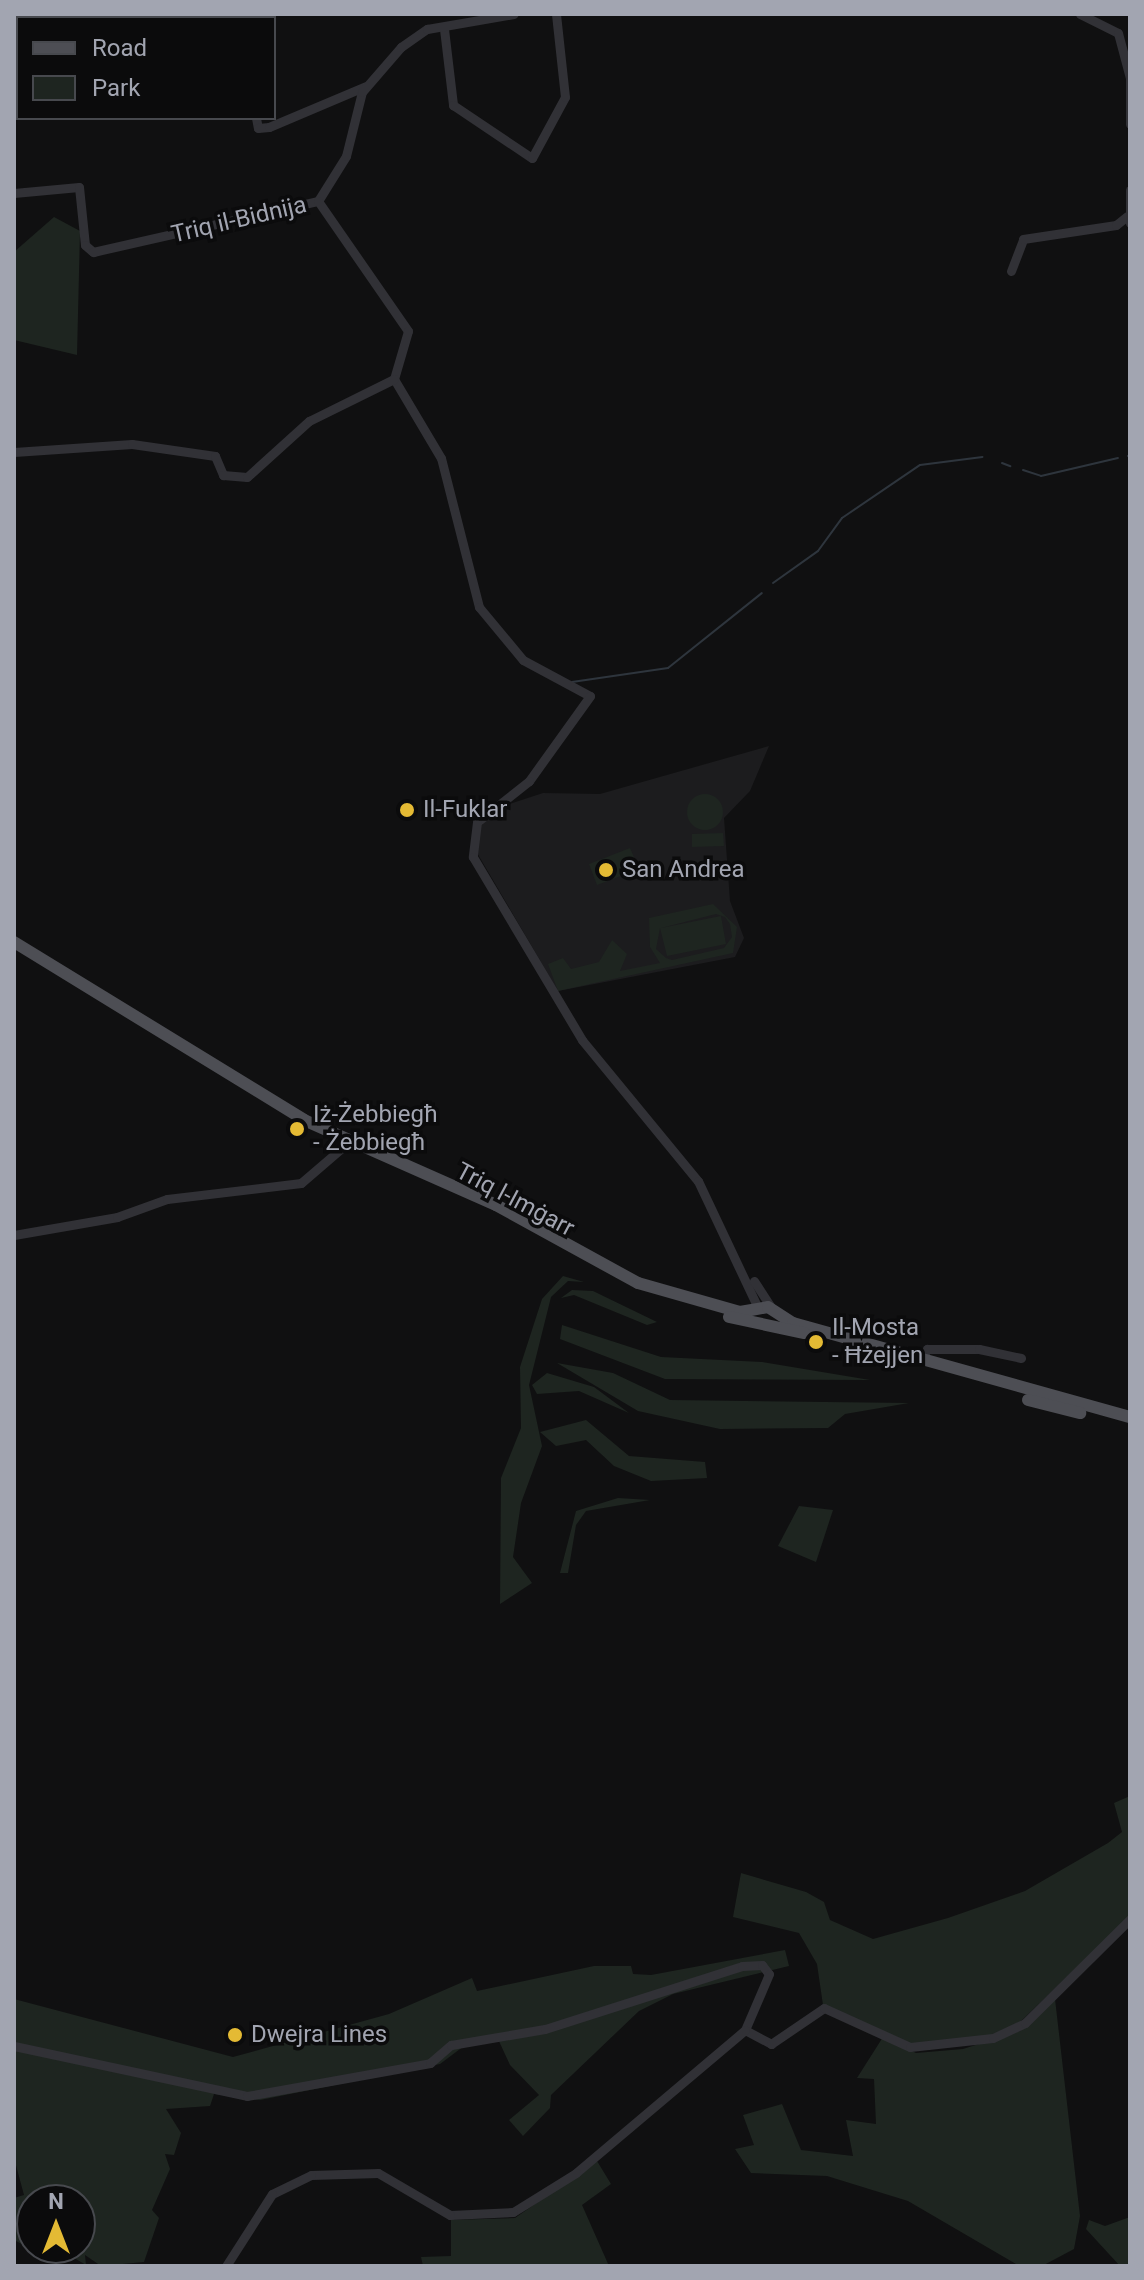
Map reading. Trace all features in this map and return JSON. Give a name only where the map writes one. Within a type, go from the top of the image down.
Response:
[{"type":"main road","name":"Triq l-Imġarr","points":[[14,942],[345,1142],[425,1170],[638,1283],[731,1310],[764,1308],[924,1355],[1017,1390],[1130,1420]]},
{"type":"main road","name":"Triq l-Imġarr","points":[[14,949],[343,1147],[493,1210],[636,1289],[763,1327],[902,1355],[1048,1407],[1130,1420]]},
{"type":"main road","points":[[763,1327],[764,1308]]},
{"type":"main road","points":[[763,1327],[764,1308]]},
{"type":"street","name":"Triq il-Bidnija","points":[[14,193],[79,187],[85,245],[93,252],[318,201],[346,156],[366,86],[412,37],[514,14]]},
{"type":"street","points":[[444,29],[453,105],[532,158],[565,97],[556,14]]},
{"type":"street","points":[[1080,14],[1118,33],[1130,78],[1130,124]]},
{"type":"street","points":[[256,120],[258,128],[269,127],[366,86]]},
{"type":"street","points":[[1011,271],[1025,238],[1116,225],[1128,220],[1130,190]]},
{"type":"street","points":[[318,201],[408,331],[394,379],[441,458],[479,607],[523,660],[589,694],[586,709],[556,735],[529,781],[477,822],[471,851],[536,972],[698,1181],[764,1308]]},
{"type":"street","points":[[14,452],[142,445],[215,456],[223,475],[247,477],[309,421],[394,379]]},
{"type":"street","points":[[14,1235],[117,1217],[167,1199],[288,1187],[318,1175],[343,1147]]},
{"type":"street","points":[[745,1269],[764,1308]]},
{"type":"street","points":[[924,1355],[927,1349],[979,1349],[1021,1358]]},
{"type":"street","points":[[748,2032],[760,2041],[774,2043],[824,2008],[918,2048],[993,2038],[1025,2023],[1130,1919]]},
{"type":"street","points":[[14,2046],[247,2096],[430,2063],[451,2045],[545,2029],[678,1983],[762,1965],[769,1981],[748,2032],[576,2173],[513,2212],[450,2215],[378,2173],[311,2175],[272,2194],[226,2266]]},
{"type":"shaded area","name":"San Andrea","points":[[769,746],[750,791],[724,818],[730,901],[744,938],[735,957],[558,991],[473,846],[481,826],[500,807],[543,793],[600,794]]},
{"type":"green space","points":[[54,217],[80,231],[77,355],[14,340],[14,252]]},
{"type":"green space","points":[[705,794],[718,799],[723,812],[718,825],[705,830],[692,825],[687,812],[692,799]]},
{"type":"green space","points":[[723,833],[724,846],[692,847],[692,834]]},
{"type":"green space","points":[[630,848],[639,869],[597,885],[589,864]]},
{"type":"green space","points":[[713,904],[737,927],[733,953],[558,991],[548,964],[563,958],[571,969],[599,962],[612,940],[627,954],[620,971],[660,963],[650,947],[649,918]],"holes":[[[716,914],[725,917],[730,924],[732,937],[724,948],[672,960],[656,949],[660,928],[667,956],[726,944],[721,916],[661,928]]]},
{"type":"green space","points":[[563,1276],[584,1282],[568,1281],[551,1297],[529,1385],[542,1446],[521,1503],[513,1557],[532,1583],[500,1604],[501,1478],[521,1428],[520,1367],[542,1299]]},
{"type":"green space","points":[[572,1290],[593,1291],[657,1322],[647,1325],[574,1295],[561,1298]]},
{"type":"green space","points":[[562,1325],[661,1357],[762,1362],[870,1380],[665,1379],[560,1339]]},
{"type":"green space","points":[[557,1363],[613,1373],[670,1400],[909,1403],[845,1414],[828,1428],[720,1429],[638,1411]]},
{"type":"green space","points":[[547,1373],[594,1387],[629,1413],[579,1391],[537,1394],[532,1385]]},
{"type":"green space","points":[[586,1420],[629,1456],[705,1462],[707,1478],[651,1481],[614,1466],[586,1440],[556,1446],[540,1432]]},
{"type":"green space","points":[[618,1498],[650,1500],[586,1511],[576,1525],[568,1573],[560,1573],[576,1511]]},
{"type":"green space","points":[[799,1506],[833,1510],[816,1562],[778,1546]]},
{"type":"green space","points":[[1130,1796],[1130,1916],[1019,2023],[990,2037],[911,2046],[823,2005],[817,1964],[799,1933],[733,1917],[741,1873],[806,1892],[824,1902],[830,1920],[873,1939],[948,1918],[1025,1891],[1108,1843],[1122,1832],[1114,1803]]},
{"type":"green space","points":[[785,1950],[789,1966],[673,1994],[639,2011],[551,2095],[550,2108],[523,2136],[509,2120],[539,2095],[510,2065],[498,2039],[464,2046],[440,2064],[260,2100],[214,2094],[210,2106],[166,2109],[181,2133],[174,2155],[165,2154],[170,2169],[152,2210],[159,2218],[144,2262],[101,2266],[96,2263],[96,2184],[21,2184],[14,2158],[14,1999],[233,2057],[389,2014],[472,1978],[477,1991],[594,1966],[631,1966],[633,1974],[651,1975]]},
{"type":"green space","points":[[1055,1999],[1080,2216],[1074,2249],[1042,2266],[1016,2264],[908,2201],[827,2176],[751,2173],[735,2149],[754,2145],[743,2115],[782,2104],[801,2150],[853,2156],[846,2120],[876,2124],[874,2079],[857,2078],[883,2037],[916,2053],[963,2049],[1020,2031]]},
{"type":"green space","points":[[597,2161],[611,2184],[582,2205],[609,2266],[423,2266],[421,2257],[451,2256],[451,2220],[515,2218]]},
{"type":"green space","points":[[16,2197],[16,2241],[14,2240]]},
{"type":"green space","points":[[1130,2217],[1130,2266],[1120,2266],[1086,2229],[1089,2220],[1105,2226]]},
{"type":"waterway","points":[[773,583],[818,551],[842,518],[920,465],[982,457]]},
{"type":"waterway","points":[[1023,470],[1041,476],[1118,458]]},
{"type":"waterway","points":[[1002,463],[1010,466]]},
{"type":"waterway","points":[[572,682],[668,668],[762,593]]},
{"type":"place","name":"Il-Fuklar","points":[[407,810]]},
{"type":"place","name":"San Andrea","points":[[606,870]]},
{"type":"place","name":"Iż-Żebbiegħ - Żebbiegħ","points":[[297,1129]]},
{"type":"place","name":"Il-Mosta - Ħżejjen","points":[[816,1342]]},
{"type":"place","name":"Dwejra Lines","points":[[235,2035]]}]
